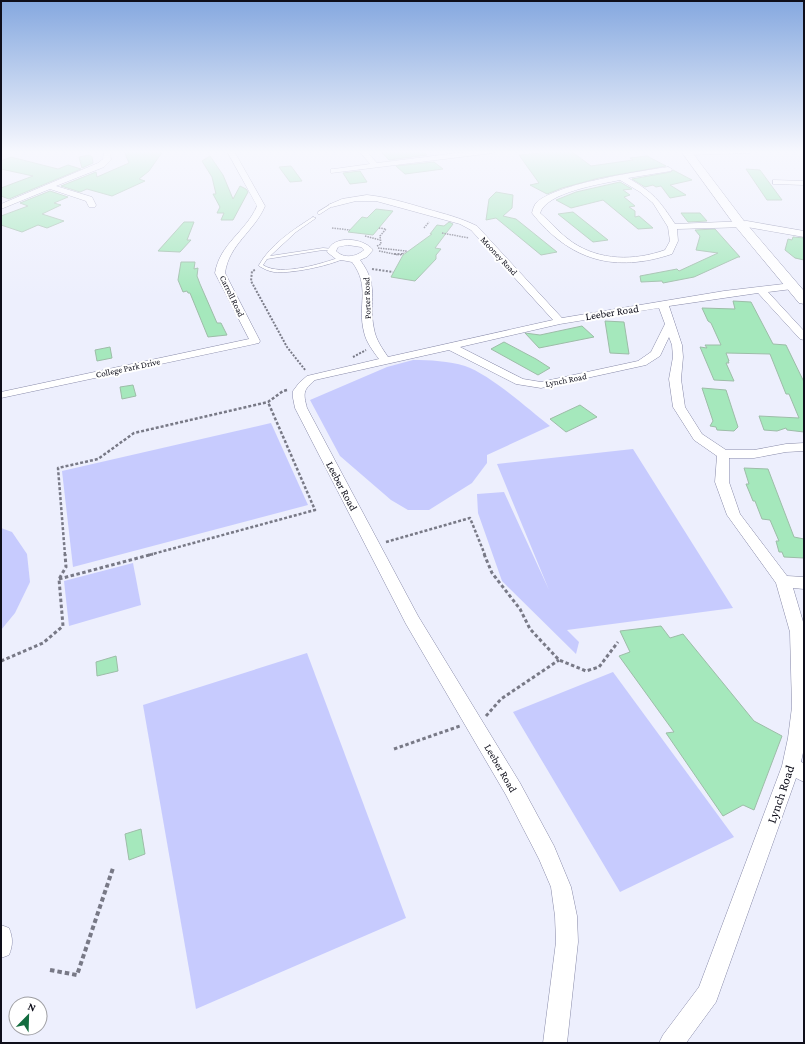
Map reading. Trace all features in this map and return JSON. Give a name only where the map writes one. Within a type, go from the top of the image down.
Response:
[{"type":"main road","points":[[722,200],[740,224],[804,300]]},
{"type":"street","points":[[1,207],[19,200]]},
{"type":"street","points":[[89,200],[92,205]]},
{"type":"street","name":"Carroll Road","points":[[255,341],[220,273],[220,264],[224,253],[258,216],[261,206],[257,200]]},
{"type":"street","name":"Mooney Road","points":[[332,205],[351,200]]},
{"type":"street","name":"Mooney Road","points":[[388,200],[463,222],[474,228],[560,321]]},
{"type":"street","points":[[547,200],[540,204],[536,213],[569,244],[584,253],[611,260],[634,260],[654,258],[669,252],[674,241],[672,227],[654,200]]},
{"type":"street","points":[[672,227],[740,224],[779,228],[804,234]]},
{"type":"street","points":[[348,242],[360,243],[368,247],[368,252],[366,255],[355,258],[341,258],[333,255],[331,250],[337,245],[348,242]]},
{"type":"street","name":"Porter Road","points":[[355,258],[365,271],[367,277],[368,328],[372,339],[385,360]]},
{"type":"street","name":"Leeber Road","points":[[311,378],[560,321],[663,304],[792,286]]},
{"type":"street","points":[[761,290],[804,337]]},
{"type":"street","points":[[663,304],[677,351],[675,380],[679,407],[698,437],[723,454],[754,454],[786,448],[804,447]]},
{"type":"street","name":"Lynch Road","points":[[450,346],[520,382],[541,385],[642,363],[656,354],[670,325]]},
{"type":"street","name":"College Park Drive","points":[[1,395],[255,341]]},
{"type":"street","points":[[300,389],[311,378]]},
{"type":"street","name":"Leeber Road","points":[[300,389],[297,396],[301,408],[412,620],[513,789],[547,853],[561,887],[566,916],[566,942],[555,1043]]},
{"type":"street","name":"Lynch Road","points":[[671,1043],[708,994],[798,770],[797,738],[800,707],[800,674],[798,632],[783,581],[734,514],[722,482],[723,454]]},
{"type":"street","points":[[783,581],[804,583]]},
{"type":"street","points":[[1,936],[1,947]]},
{"type":"lane","points":[[319,213],[332,205]]},
{"type":"lane","points":[[314,218],[294,231],[265,258],[262,263],[263,267],[268,270],[281,271],[341,258]]},
{"type":"lane","points":[[265,258],[320,250],[331,250]]},
{"type":"path","points":[[345,231],[333,228],[350,230]]},
{"type":"path","points":[[379,228],[386,229],[380,236],[381,244],[378,247],[406,251],[400,255],[379,251]]},
{"type":"path","points":[[442,233],[470,238]]},
{"type":"path","points":[[368,236],[380,240]]},
{"type":"path","points":[[263,267],[252,271],[251,281],[287,347],[311,378]]},
{"type":"path","points":[[352,357],[358,356],[367,349],[366,346]]},
{"type":"path","points":[[1,661],[40,645],[56,636],[63,626],[59,579],[66,567],[58,468],[98,459],[134,433],[268,402],[283,390],[300,389]]},
{"type":"path","points":[[59,579],[315,510],[268,402]]},
{"type":"path","points":[[382,543],[470,518],[492,572],[520,609],[530,629],[559,660],[586,671],[599,667],[618,642]]},
{"type":"path","points":[[473,721],[483,719],[493,710],[501,699],[559,660]]},
{"type":"path","points":[[394,749],[448,730]]},
{"type":"path","points":[[50,970],[77,975],[113,868]]},
{"type":"shaded area","points":[[413,360],[453,363],[475,370],[498,384],[550,426],[487,455],[487,463],[472,483],[429,510],[408,510],[391,500],[340,456],[310,400],[387,367]]},
{"type":"shaded area","points":[[271,423],[308,505],[73,567],[62,471]]},
{"type":"shaded area","points":[[633,449],[733,608],[567,630],[579,642],[576,654],[502,581],[478,513],[477,494],[504,492],[549,590],[497,464]]},
{"type":"shaded area","points":[[1,528],[12,532],[27,554],[30,582],[15,613],[1,630]]},
{"type":"shaded area","points":[[133,563],[141,605],[69,626],[64,581]]},
{"type":"shaded area","points":[[307,653],[406,918],[196,1009],[143,705]]},
{"type":"shaded area","points":[[613,672],[734,837],[620,892],[513,712]]},
{"type":"building","points":[[28,200],[62,200],[54,203],[61,205],[42,214],[64,221],[47,228],[38,225],[22,232],[1,225],[1,216],[28,206],[20,203]]},
{"type":"building","points":[[216,200],[244,200],[233,220],[221,220],[224,213],[217,213],[220,207]]},
{"type":"building","points":[[489,200],[513,200],[512,208],[503,216],[516,219],[557,252],[541,255],[496,218],[486,220]]},
{"type":"building","points":[[556,200],[627,200],[635,206],[629,207],[635,211],[635,217],[639,216],[653,228],[638,229],[603,200],[571,208]]},
{"type":"building","points":[[376,209],[393,211],[373,235],[348,232],[362,217],[367,218]]},
{"type":"building","points":[[573,212],[608,240],[593,242],[558,214]]},
{"type":"building","points":[[681,213],[700,213],[707,221],[688,222]]},
{"type":"building","points":[[184,222],[194,222],[187,240],[191,240],[180,252],[158,251]]},
{"type":"building","points":[[449,222],[453,224],[435,248],[441,249],[436,255],[436,259],[415,281],[391,277],[403,255],[432,234],[430,234],[437,225],[444,226]]},
{"type":"building","points":[[715,229],[740,257],[694,277],[663,283],[662,281],[641,282],[640,276],[677,269],[679,271],[718,253],[696,250],[700,236],[695,230]]},
{"type":"building","points":[[793,237],[804,238],[804,260],[795,258],[785,250],[788,239],[792,240]]},
{"type":"building","points":[[181,262],[195,262],[194,269],[198,268],[197,276],[217,323],[221,323],[227,335],[208,337],[190,293],[187,291],[183,292],[178,280]]},
{"type":"building","points":[[733,301],[751,302],[773,344],[786,345],[804,382],[804,432],[787,430],[786,428],[777,431],[764,430],[759,416],[799,418],[789,394],[786,394],[770,354],[726,353],[729,363],[726,363],[734,381],[714,380],[700,347],[707,348],[705,345],[721,345],[702,308],[735,309]]},
{"type":"building","points":[[605,321],[624,322],[629,354],[610,353]]},
{"type":"building","points":[[582,326],[594,337],[539,348],[525,333],[540,335]]},
{"type":"building","points":[[504,342],[550,368],[538,375],[491,349]]},
{"type":"building","points":[[110,347],[112,358],[97,361],[95,350]]},
{"type":"building","points":[[133,385],[136,396],[122,399],[120,387]]},
{"type":"building","points":[[702,388],[726,390],[738,427],[734,431],[717,430],[716,427],[710,426],[713,421]]},
{"type":"building","points":[[580,405],[597,417],[566,432],[550,419]]},
{"type":"building","points":[[744,468],[768,469],[794,537],[804,539],[804,558],[784,557],[782,552],[779,552],[776,541],[779,541],[770,520],[762,519],[755,501],[753,501],[746,484],[749,484]]},
{"type":"building","points":[[661,626],[670,638],[683,634],[754,721],[782,736],[754,810],[743,805],[723,816],[666,733],[674,732],[619,656],[630,652],[620,631]]},
{"type":"building","points":[[116,656],[118,671],[97,676],[96,662]]},
{"type":"building","points":[[141,829],[145,854],[129,860],[125,834]]}]
